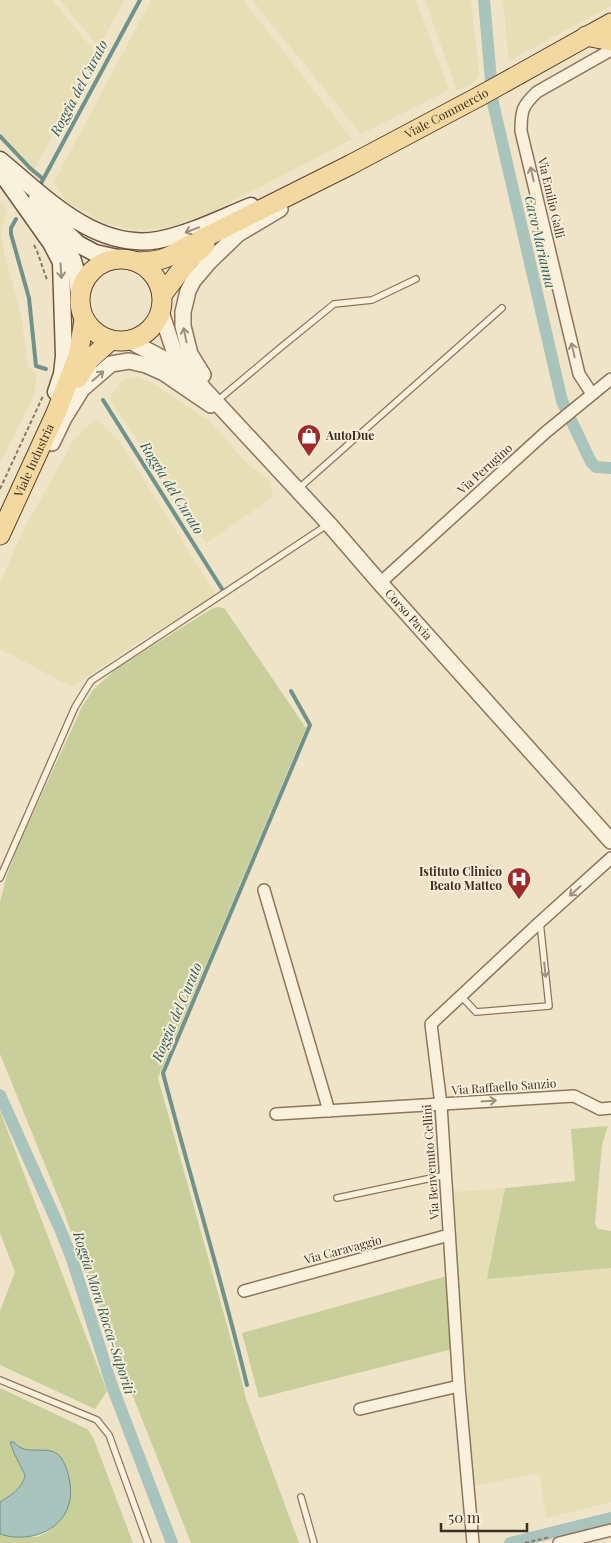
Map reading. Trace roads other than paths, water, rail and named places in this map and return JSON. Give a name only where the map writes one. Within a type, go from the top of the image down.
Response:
[{"type":"main road","name":"Viale Commercio","points":[[138,262],[158,261],[168,258],[182,249],[350,165],[491,90],[611,23]]},
{"type":"main road","points":[[586,36],[611,41]]},
{"type":"main road","points":[[0,160],[56,207],[77,221],[103,234],[130,241],[157,240],[187,232],[350,165]]},
{"type":"main road","points":[[0,165],[78,244],[95,252],[138,262],[150,270],[158,282],[161,303],[156,322],[148,331],[139,337],[119,340],[100,336],[91,329],[84,320],[80,308],[78,273],[69,250],[31,198]]},
{"type":"main road","points":[[0,171],[51,242],[60,262],[64,356],[62,374],[56,393],[14,485],[0,535]]},
{"type":"main road","name":"Viale Commercio","points":[[161,303],[190,258],[202,247],[280,201]]},
{"type":"main road","points":[[79,296],[82,285],[92,270],[106,261],[118,258]]},
{"type":"main road","name":"Viale Industria","points":[[0,535],[56,413],[78,356],[84,320]]},
{"type":"main road","name":"Viale Industria","points":[[56,413],[89,360],[119,340]]},
{"type":"street","name":"Via Emilio Galli","points":[[592,394],[579,374],[522,131],[521,115],[526,101],[537,92],[611,50]]},
{"type":"street","points":[[215,402],[190,354],[183,326],[183,312],[188,291],[193,281],[209,262],[238,234],[350,165]]},
{"type":"street","points":[[161,303],[174,351],[215,402]]},
{"type":"street","points":[[119,340],[164,359],[203,388]]},
{"type":"street","points":[[0,535],[33,484],[64,418],[82,389],[111,364],[129,361],[146,365],[164,372],[215,402]]},
{"type":"street","name":"Via Perugino","points":[[380,583],[568,414],[611,379]]},
{"type":"street","name":"Corso Pavia","points":[[215,402],[298,489],[611,841]]},
{"type":"street","name":"Via Benvenuto Cellini","points":[[473,1543],[459,1386],[441,1105],[432,1024],[611,858]]},
{"type":"street","points":[[264,890],[329,1111]]},
{"type":"street","name":"Via Raffaello Sanzio","points":[[276,1114],[574,1096],[600,1108],[611,1108]]},
{"type":"street","name":"Via Caravaggio","points":[[244,1291],[449,1235]]},
{"type":"street","points":[[360,1409],[459,1386]]},
{"type":"street","points":[[559,1543],[611,1530]]},
{"type":"lane","points":[[215,402],[334,304],[372,300],[416,279]]},
{"type":"lane","points":[[298,489],[502,308]]},
{"type":"lane","points":[[0,878],[75,707],[92,681],[329,524]]},
{"type":"lane","points":[[461,996],[476,1012],[549,1006],[540,922]]},
{"type":"lane","points":[[337,1198],[446,1175]]},
{"type":"lane","points":[[0,1380],[97,1420],[109,1434],[148,1543]]},
{"type":"lane","points":[[301,1497],[314,1543]]},
{"type":"water","points":[[10,1442],[14,1442],[19,1447],[25,1449],[52,1451],[62,1459],[68,1475],[70,1499],[65,1514],[51,1529],[31,1536],[21,1537],[0,1534],[0,1502],[19,1488],[25,1475]]},
{"type":"waterway","name":"Roggia del Curato","points":[[39,187],[140,0]]},
{"type":"waterway","name":"Cavo Marianna","points":[[484,0],[493,103],[562,401],[591,462],[596,467],[611,468]]},
{"type":"waterway","points":[[0,136],[43,179]]},
{"type":"waterway","name":"Roggia del Curato","points":[[16,219],[11,228],[11,234],[29,298],[36,366],[46,369]]},
{"type":"waterway","name":"Roggia del Curato","points":[[103,400],[222,589]]},
{"type":"waterway","name":"Roggia del Curato","points":[[247,1385],[163,1073],[310,725],[291,691]]},
{"type":"waterway","name":"Roggia Mora Rocca-Saporiti","points":[[0,1095],[72,1259],[112,1386],[172,1543]]},
{"type":"waterway","points":[[510,1543],[611,1518]]},
{"type":"place","name":"AutoDue","points":[[309,457]]},
{"type":"place","name":"Istituto Clinico Beato Matteo","points":[[519,900]]}]
